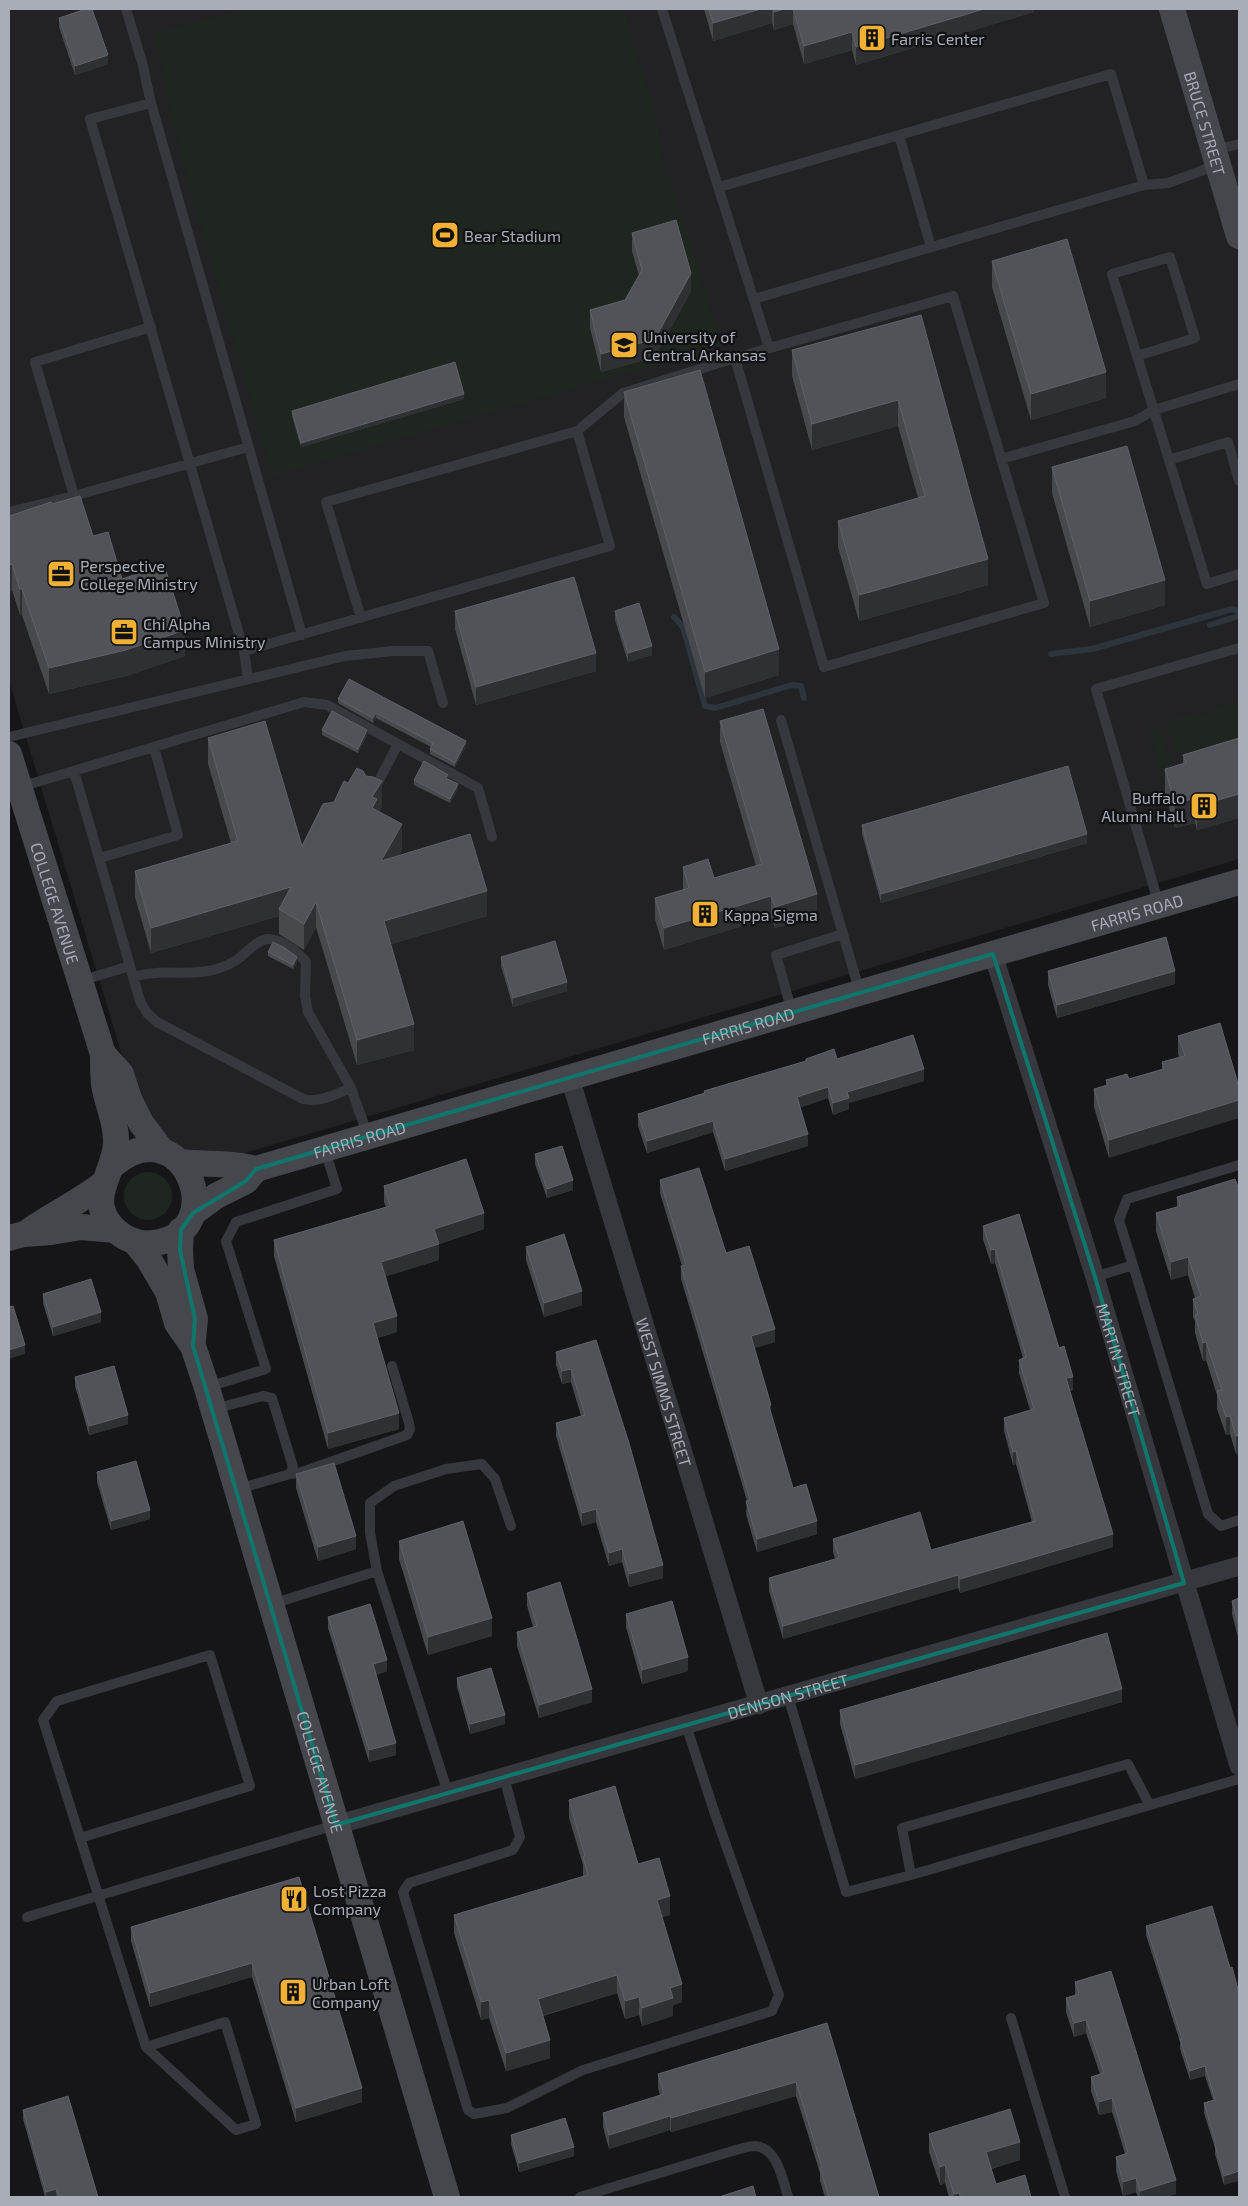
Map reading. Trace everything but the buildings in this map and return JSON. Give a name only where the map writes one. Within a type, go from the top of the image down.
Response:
[{"type":"street","name":"BRUCE STREET","points":[[1172,9],[1239,236]]},
{"type":"street","name":"COLLEGE AVENUE","points":[[9,754],[103,1054],[104,1084],[114,1124],[116,1143],[108,1174]]},
{"type":"street","name":"FARRIS ROAD","points":[[171,1157],[201,1165],[242,1165],[256,1169],[369,1138],[993,954],[1237,886]]},
{"type":"street","name":"MARTIN STREET","points":[[993,954],[1095,1277],[1239,1766]]},
{"type":"street","name":"COLLEGE AVENUE","points":[[103,1054],[121,1074],[129,1099],[141,1123],[171,1157]]},
{"type":"street","name":"WEST SIMMS STREET","points":[[570,1078],[760,1705]]},
{"type":"street","points":[[149,1149],[171,1157],[191,1178],[195,1191],[187,1222],[161,1242],[148,1244],[125,1236],[80,1227],[16,1236],[74,1204],[108,1174],[123,1156],[135,1151],[149,1149]]},
{"type":"street","name":"FARRIS ROAD","points":[[187,1222],[216,1196],[246,1181],[256,1169]]},
{"type":"street","points":[[108,1174],[101,1203],[105,1216],[125,1236]]},
{"type":"street","name":"COLLEGE AVENUE","points":[[187,1222],[180,1250],[181,1269],[194,1319],[193,1346]]},
{"type":"street","name":"COLLEGE AVENUE","points":[[125,1236],[158,1274],[168,1292],[177,1323],[193,1346],[447,2197]]},
{"type":"street","name":"DENISON STREET","points":[[336,1824],[760,1705],[1239,1566]]},
{"type":"lane","points":[[126,9],[302,635]]},
{"type":"lane","points":[[662,9],[769,348]]},
{"type":"lane","points":[[719,187],[1111,74],[1144,185]]},
{"type":"lane","points":[[151,103],[90,119],[244,651],[248,679]]},
{"type":"lane","points":[[899,135],[931,247]]},
{"type":"lane","points":[[754,299],[1144,185],[1168,183],[1239,144]]},
{"type":"lane","points":[[1138,356],[1195,338],[1170,257],[1112,274],[1207,584],[1239,574]]},
{"type":"lane","points":[[361,618],[326,502],[577,431],[623,393],[735,358],[769,348],[954,296],[1044,603],[824,667],[735,358]]},
{"type":"lane","points":[[74,496],[35,362],[151,327]]},
{"type":"lane","points":[[1001,460],[1135,420],[1154,410],[1239,384]]},
{"type":"lane","points":[[244,651],[610,546],[577,431]]},
{"type":"lane","points":[[1169,460],[1228,442],[1239,481]]},
{"type":"lane","points":[[9,512],[74,496],[248,447]]},
{"type":"lane","points":[[1160,906],[1096,689],[1239,648]]},
{"type":"lane","points":[[9,736],[346,656],[393,651],[428,651],[443,703]]},
{"type":"lane","points":[[19,787],[304,702],[327,705],[478,788],[492,836]]},
{"type":"lane","points":[[781,720],[861,994]]},
{"type":"lane","points":[[370,796],[398,744]]},
{"type":"lane","points":[[100,858],[178,834],[154,747]]},
{"type":"lane","points":[[74,771],[140,1001],[147,1013],[157,1022],[303,1099],[312,1101],[322,1099],[351,1088]]},
{"type":"lane","points":[[792,1013],[776,955],[843,934]]},
{"type":"lane","points":[[133,977],[156,972],[201,972],[215,970],[236,960],[258,942],[267,940],[274,940],[300,954],[306,962],[305,996],[308,1012],[351,1088],[369,1138]]},
{"type":"lane","points":[[80,981],[130,966]]},
{"type":"lane","points":[[210,1399],[266,1368],[226,1241],[236,1222],[337,1189],[325,1150]]},
{"type":"lane","points":[[1239,1165],[1127,1199],[1120,1220],[1208,1514],[1221,1526],[1239,1520]]},
{"type":"lane","points":[[1095,1277],[1133,1265]]},
{"type":"lane","points":[[237,1489],[299,1473],[407,1435],[410,1429],[409,1423],[392,1366]]},
{"type":"lane","points":[[210,1399],[263,1396],[272,1398],[293,1467],[290,1474]]},
{"type":"lane","points":[[448,1793],[377,1571],[370,1533],[370,1503],[394,1486],[446,1469],[482,1464],[495,1479],[511,1526]]},
{"type":"lane","points":[[271,1604],[377,1571]]},
{"type":"lane","points":[[80,1838],[250,1786],[210,1655],[57,1701],[43,1720],[80,1838],[99,1896],[146,2047],[236,2130],[256,2124],[226,2022],[146,2047]]},
{"type":"lane","points":[[788,1696],[846,1892],[911,1875],[1239,1779]]},
{"type":"lane","points":[[504,1777],[520,1837],[513,1850],[409,1883],[403,1892],[468,2110],[474,2114],[507,2108],[583,2070],[772,2011],[778,1995],[686,1725]]},
{"type":"lane","points":[[911,1875],[902,1828],[1128,1764],[1149,1804]]},
{"type":"lane","points":[[27,1918],[336,1824]]},
{"type":"lane","points":[[1011,2018],[1065,2197]]},
{"type":"lane","points":[[580,2197],[738,2149],[756,2146],[770,2152],[779,2168],[788,2197]]},
{"type":"highlighted area","points":[[993,954],[1095,1277],[1184,1583],[336,1825],[193,1346],[195,1319],[180,1250],[181,1230],[193,1213],[246,1181],[256,1169]]},
{"type":"shaded area","name":"University of Central Arkansas","points":[[9,9],[1239,9],[1239,859],[241,1154],[212,1157],[181,1148],[160,1135],[133,1092],[9,681]]},
{"type":"shaded area","name":"Bear Stadium","points":[[244,9],[623,9],[657,117],[663,160],[723,345],[272,476],[179,151],[154,34]]},
{"type":"shaded area","points":[[1239,700],[1239,735],[1237,736],[1239,743],[1190,756],[1188,750],[1176,754],[1167,721],[1190,714],[1192,719],[1217,711],[1216,707]]},
{"type":"shaded area","points":[[1160,726],[1177,782],[1164,785],[1148,730]]},
{"type":"shaded area","points":[[148,1172],[157,1174],[165,1179],[170,1187],[172,1196],[170,1205],[165,1213],[157,1218],[148,1220],[139,1218],[131,1213],[126,1205],[124,1196],[126,1187],[131,1179],[139,1174]]},
{"type":"waterway","points":[[1051,654],[1092,649],[1232,609],[1239,611]]},
{"type":"waterway","points":[[1210,625],[1239,616]]},
{"type":"waterway","points":[[674,617],[683,627],[705,706],[715,708],[792,685],[801,686],[804,698]]},
{"type":"place","name":"Farris Center","points":[[872,38]]},
{"type":"place","name":"Bear Stadium","points":[[445,235]]},
{"type":"place","name":"University of Central Arkansas","points":[[624,345]]},
{"type":"place","name":"Perspective College Ministry","points":[[61,574]]},
{"type":"place","name":"Chi Alpha Campus Ministry","points":[[124,632]]},
{"type":"place","name":"Buffalo Alumni Hall","points":[[1204,806]]},
{"type":"place","name":"Kappa Sigma","points":[[705,914]]},
{"type":"place","name":"Lost Pizza Company","points":[[294,1899]]},
{"type":"place","name":"Urban Loft Company","points":[[293,1992]]}]
